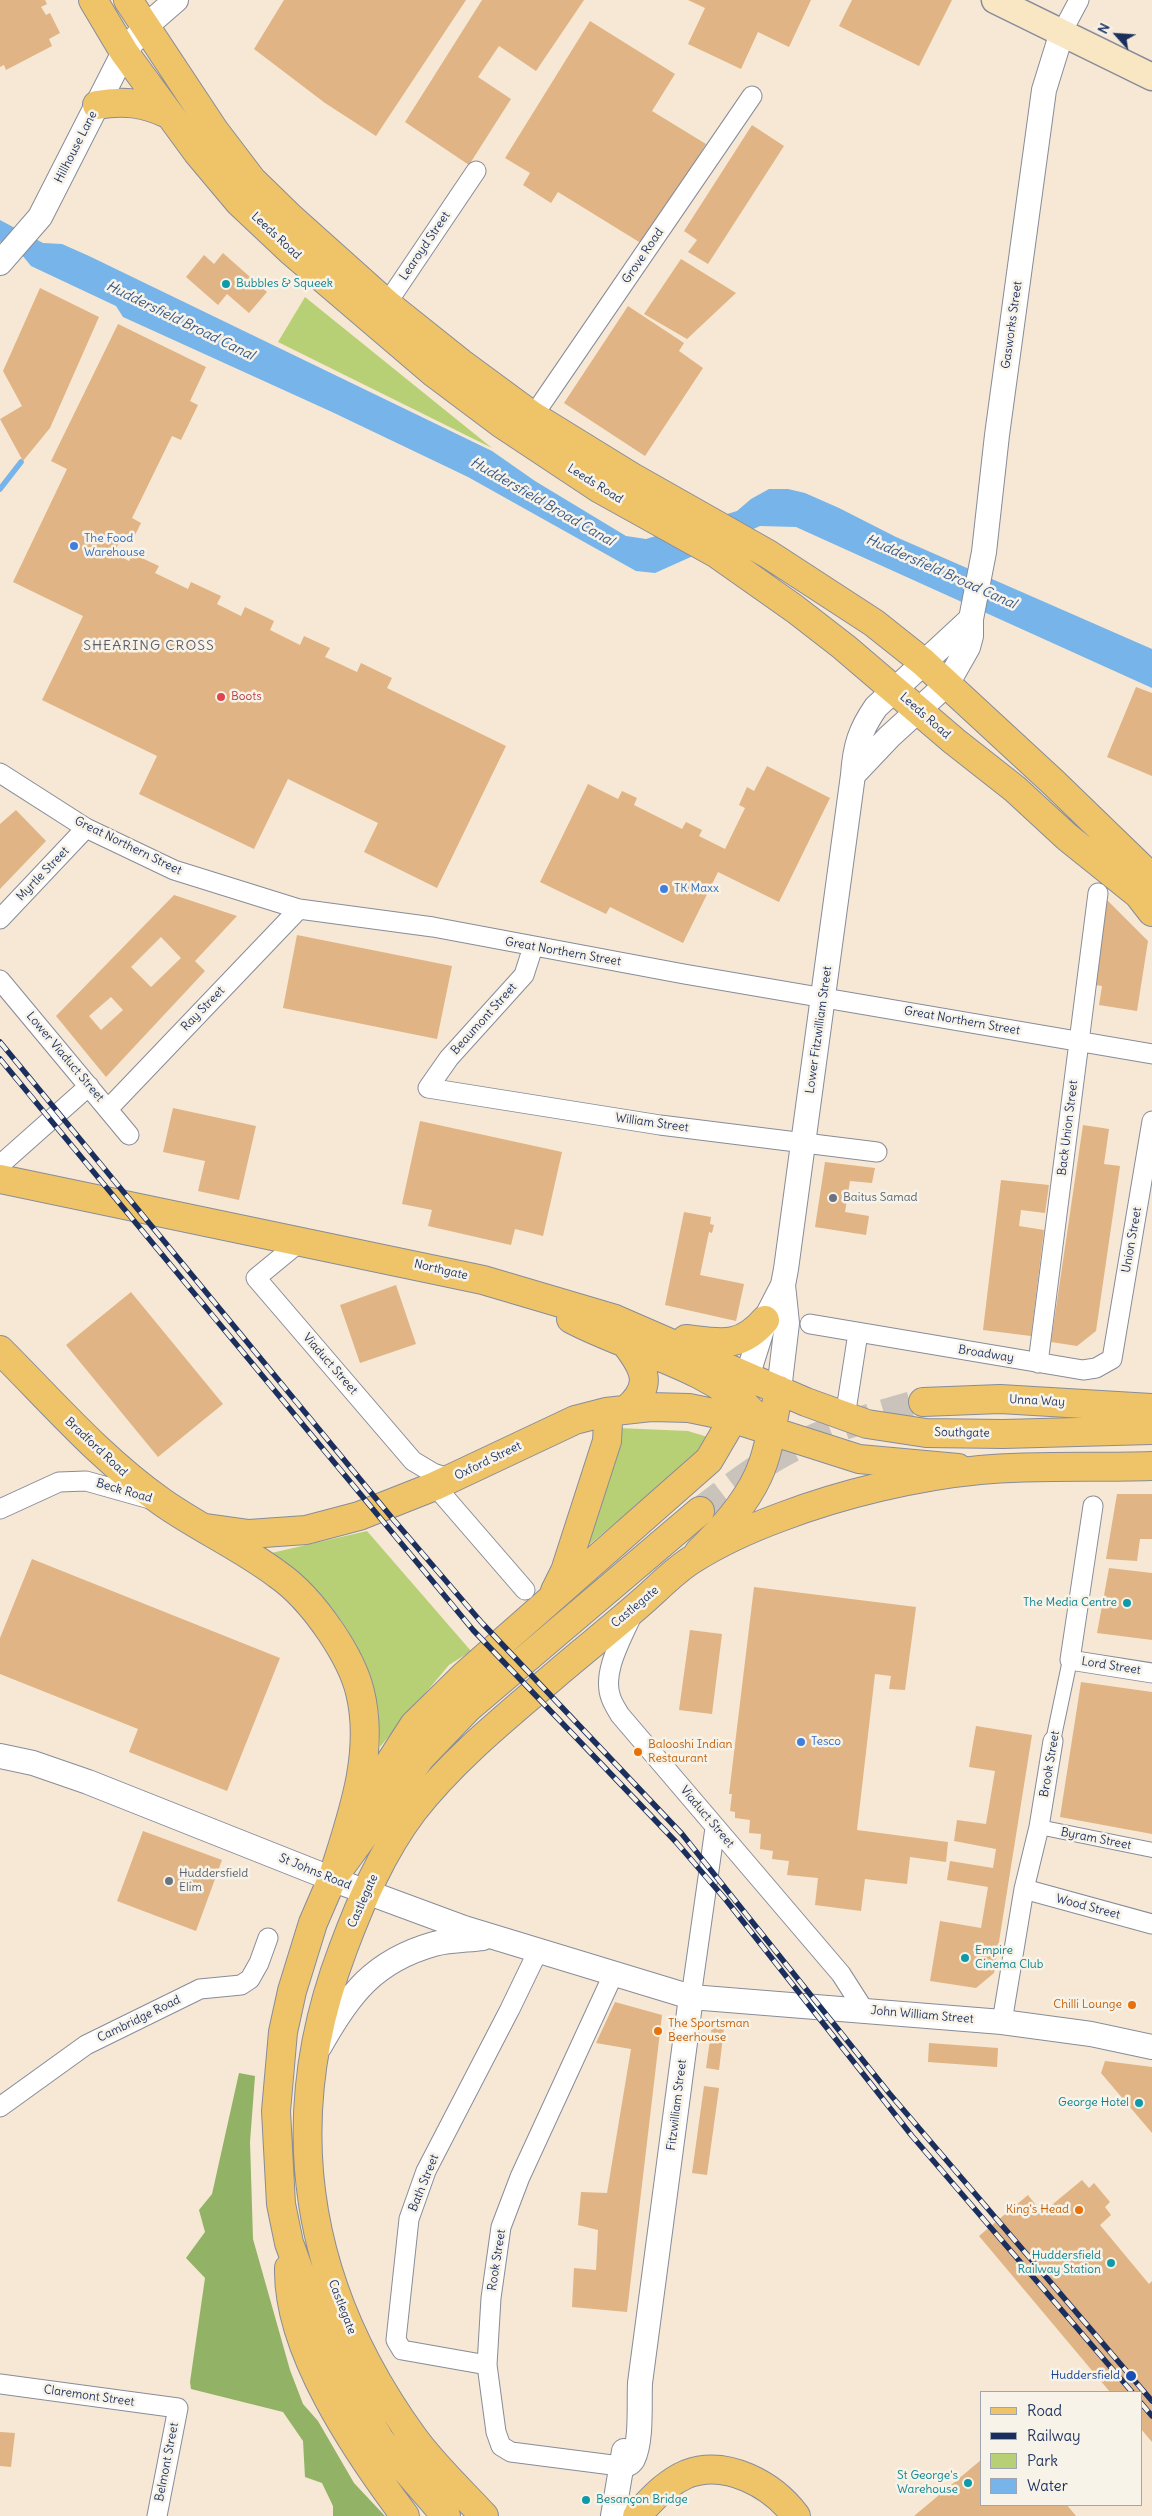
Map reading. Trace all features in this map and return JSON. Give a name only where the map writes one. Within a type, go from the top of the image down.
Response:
[{"type":"main road","name":"Leeds Road","points":[[93,0],[124,52],[168,114],[239,202],[291,251],[380,313],[461,363],[533,416],[632,477],[740,538],[874,623],[947,684],[1152,878]]},
{"type":"main road","name":"Leeds Road","points":[[128,0],[214,130],[252,180],[291,218],[434,374],[487,413],[600,489],[717,554],[816,625],[1015,789],[1067,837],[1138,894],[1152,912]]},
{"type":"main road","points":[[995,0],[1152,77]]},
{"type":"main road","points":[[97,105],[130,102],[149,105],[168,114]]},
{"type":"main road","name":"Northgate","points":[[0,1179],[474,1278],[615,1319],[657,1335],[740,1398],[779,1390]]},
{"type":"main road","points":[[519,1291],[592,1330],[700,1375],[740,1398],[771,1431],[858,1459],[980,1470],[1152,1466]]},
{"type":"main road","points":[[657,1335],[725,1344],[734,1343],[750,1335],[766,1320]]},
{"type":"main road","points":[[537,1596],[566,1571],[607,1441],[608,1423],[616,1410],[640,1398],[645,1378],[638,1362],[626,1344]]},
{"type":"main road","name":"Bradford Road","points":[[0,1350],[91,1444],[129,1477],[164,1503],[279,1574],[314,1608],[343,1651],[360,1691],[364,1736],[362,1770],[352,1816],[332,1879]]},
{"type":"main road","name":"Southgate","points":[[779,1390],[867,1424],[926,1433],[1003,1434],[1152,1430]]},
{"type":"main road","name":"Castlegate","points":[[484,2516],[416,2441],[387,2400],[350,2330],[320,2244],[310,2195],[306,2136],[312,2060],[333,1976],[366,1892],[385,1852],[414,1810],[460,1760],[509,1714],[635,1608],[690,1560],[728,1523],[744,1501],[761,1469],[779,1390]]},
{"type":"main road","name":"Oxford Street","points":[[206,1528],[249,1534],[306,1530],[359,1516],[443,1483],[575,1420],[616,1410],[651,1407],[689,1408],[740,1398]]},
{"type":"main road","name":"Castlegate","points":[[446,2516],[380,2440],[346,2382],[311,2303],[289,2243],[281,2204],[276,2111],[283,2032],[292,1991],[309,1934],[332,1879],[385,1770],[414,1725],[465,1675],[537,1596],[709,1460],[740,1398]]},
{"type":"main road","name":"Unna Way","points":[[923,1402],[1000,1399],[1152,1408]]},
{"type":"main road","points":[[690,1560],[759,1526],[824,1502],[896,1484],[980,1470]]},
{"type":"main road","name":"Castlegate","points":[[332,1879],[421,1757],[468,1708],[700,1511]]},
{"type":"main road","points":[[289,2243],[288,2287],[292,2313],[309,2355],[346,2432],[405,2516]]},
{"type":"main road","points":[[637,2516],[648,2503],[666,2488],[688,2474],[713,2470],[739,2473],[778,2505],[796,2516]]},
{"type":"main road","points":[[448,2477],[505,2516]]},
{"type":"street","name":"Hillhouse Lane","points":[[2,261],[40,217],[124,52],[145,27],[176,0]]},
{"type":"street","points":[[1062,32],[1079,0]]},
{"type":"street","name":"Gasworks Street","points":[[918,710],[947,684],[968,648],[971,636],[970,619],[984,552],[998,425],[1042,107],[1052,59],[1062,32]]},
{"type":"street","name":"Grove Road","points":[[533,416],[752,96]]},
{"type":"street","name":"Learoyd Street","points":[[380,313],[476,171]]},
{"type":"street","points":[[923,662],[970,619]]},
{"type":"street","name":"Lower Fitzwilliam Street","points":[[779,1390],[787,1323],[783,1285],[824,998],[855,748],[866,722],[893,689],[923,662]]},
{"type":"street","points":[[853,775],[918,710]]},
{"type":"street","name":"Great Northern Street","points":[[0,773],[86,828],[174,870],[299,909],[433,927],[533,947],[1152,1054]]},
{"type":"street","name":"Myrtle Street","points":[[0,919],[86,828]]},
{"type":"street","name":"Back Union Street","points":[[1038,1363],[1098,893]]},
{"type":"street","name":"Ray Street","points":[[108,1109],[299,909]]},
{"type":"street","name":"Beaumont Street","points":[[428,1088],[449,1058],[524,975],[533,947]]},
{"type":"street","name":"Lower Viaduct Street","points":[[0,980],[129,1135]]},
{"type":"street","points":[[0,1165],[89,1086]]},
{"type":"street","name":"William Street","points":[[428,1088],[660,1125],[877,1152]]},
{"type":"street","name":"Union Street","points":[[1112,1359],[1152,1121]]},
{"type":"street","name":"Viaduct Street","points":[[301,1241],[256,1278],[413,1461],[432,1473],[443,1483],[537,1596]]},
{"type":"street","name":"Lower Fitzwilliam Street","points":[[740,1398],[766,1320],[783,1285]]},
{"type":"street","name":"Broadway","points":[[810,1324],[1083,1370],[1096,1368],[1112,1359]]},
{"type":"street","points":[[845,1417],[858,1332]]},
{"type":"street","name":"Beck Road","points":[[0,1509],[59,1482],[86,1481],[164,1503]]},
{"type":"street","name":"Brook Street","points":[[1002,2022],[1024,1889],[1039,1828],[1053,1741],[1070,1660],[1093,1506]]},
{"type":"street","name":"Viaduct Street","points":[[635,1608],[612,1664],[608,1681],[610,1697],[620,1715],[841,1974],[864,2010]]},
{"type":"street","name":"Lord Street","points":[[1070,1660],[1152,1673]]},
{"type":"street","name":"St Johns Road","points":[[0,1756],[33,1764],[88,1782],[332,1879],[490,1937],[691,1997]]},
{"type":"street","name":"Fitzwilliam Street","points":[[613,2516],[620,2466],[640,2383],[715,1828]]},
{"type":"street","name":"Byram Street","points":[[1039,1828],[1152,1850]]},
{"type":"street","name":"Wood Street","points":[[1024,1889],[1152,1924]]},
{"type":"street","points":[[312,2060],[345,2004],[368,1979],[395,1958],[435,1944],[490,1937]]},
{"type":"street","name":"Cambridge Road","points":[[0,2107],[86,2045],[200,1989],[241,1985],[250,1979],[260,1963],[268,1938]]},
{"type":"street","name":"Bath Street","points":[[487,2365],[402,2350],[396,2340],[409,2219],[426,2171],[538,1951]]},
{"type":"street","name":"Rook Street","points":[[613,1975],[520,2176],[501,2227],[491,2298],[487,2365],[496,2432],[501,2446],[511,2452],[620,2466]]},
{"type":"street","name":"John William Street","points":[[691,1997],[1002,2022],[1091,2034],[1152,2047]]},
{"type":"street","name":"Claremont Street","points":[[0,2384],[178,2408]]},
{"type":"street","name":"Belmont Street","points":[[157,2516],[178,2408]]},
{"type":"green space","points":[[305,297],[492,448],[278,342]]},
{"type":"green space","points":[[619,1428],[688,1431],[711,1438],[696,1455],[583,1550],[621,1442]]},
{"type":"green space","points":[[367,1531],[471,1651],[449,1665],[380,1747],[377,1702],[362,1658],[353,1639],[331,1606],[317,1592],[286,1566],[267,1554]]},
{"type":"green space","points":[[239,2073],[255,2076],[250,2142],[253,2239],[290,2370],[303,2404],[318,2421],[354,2483],[385,2516],[333,2516],[333,2506],[322,2483],[305,2477],[303,2441],[283,2412],[191,2389],[190,2382],[205,2278],[186,2258],[205,2232],[199,2210],[212,2194]]},
{"type":"water","name":"Huddersfield Broad Canal","points":[[0,220],[43,243],[62,244],[89,256],[492,451],[535,481],[626,536],[646,539],[737,511],[751,499],[769,489],[788,489],[805,493],[896,537],[1152,649],[1152,688],[796,527],[760,526],[655,573],[636,571],[468,477],[332,412],[123,317],[116,306],[31,266],[22,255],[0,242]]},
{"type":"building","points":[[0,0],[45,0],[47,4],[41,7],[46,15],[50,13],[60,33],[49,39],[52,46],[6,70],[4,65],[0,67]]},
{"type":"building","points":[[284,0],[466,0],[376,136],[325,103],[254,49]]},
{"type":"building","points":[[482,0],[584,0],[536,71],[499,46],[478,77],[511,99],[469,165],[405,122]]},
{"type":"building","points":[[688,0],[811,0],[789,47],[758,32],[741,69],[688,44],[705,8]]},
{"type":"building","points":[[852,0],[952,0],[919,66],[839,26]]},
{"type":"building","points":[[590,21],[675,74],[652,111],[706,144],[644,245],[558,192],[551,203],[523,185],[530,173],[505,158]]},
{"type":"building","points":[[752,125],[784,146],[708,264],[688,252],[697,240],[684,231]]},
{"type":"building","name":"Bubbles & Squeek","points":[[223,253],[267,292],[249,313],[227,294],[218,305],[186,277],[204,255],[214,264]]},
{"type":"building","points":[[681,259],[736,293],[687,339],[644,314]]},
{"type":"building","points":[[40,288],[99,317],[50,428],[23,461],[0,419],[22,406],[3,371]]},
{"type":"building","points":[[628,306],[684,343],[679,351],[703,368],[645,456],[564,403]]},
{"type":"building","points":[[118,324],[206,367],[190,401],[198,405],[181,440],[172,436],[132,518],[141,523],[133,539],[123,534],[114,553],[129,561],[133,554],[159,566],[155,573],[188,589],[191,582],[221,596],[217,604],[241,616],[245,607],[274,621],[270,630],[300,645],[304,636],[330,648],[325,657],[357,672],[361,663],[392,678],[387,688],[506,746],[437,888],[364,852],[378,823],[288,779],[254,849],[139,794],[157,756],[42,700],[83,616],[13,582],[67,469],[51,461]]},
{"type":"building","points":[[1136,687],[1152,693],[1152,776],[1107,757]]},
{"type":"building","points":[[767,766],[830,798],[779,902],[718,872],[683,943],[610,907],[606,914],[540,882],[588,784],[618,799],[622,791],[637,798],[634,805],[682,829],[686,822],[702,830],[699,836],[725,849],[745,808],[739,805],[747,787],[754,791]]},
{"type":"building","points":[[16,810],[46,841],[0,889],[0,824]]},
{"type":"building","points":[[174,895],[237,916],[195,961],[205,971],[106,1077],[56,1016]],"holes":[[[161,937],[181,958],[151,987],[131,967]],[[111,997],[123,1010],[101,1030],[89,1016]]]},
{"type":"building","points":[[1102,895],[1148,941],[1137,1011],[1099,1005],[1102,986],[1088,984]]},
{"type":"building","points":[[297,935],[452,966],[437,1039],[283,1008]]},
{"type":"building","points":[[173,1108],[256,1126],[239,1200],[198,1191],[205,1161],[163,1152]]},
{"type":"building","points":[[420,1121],[562,1152],[543,1236],[515,1229],[511,1245],[428,1226],[432,1210],[402,1204]]},
{"type":"building","points":[[1083,1125],[1109,1129],[1104,1164],[1120,1166],[1096,1331],[1077,1346],[1051,1342]]},
{"type":"building","name":"Baitus Samad","points":[[825,1162],[875,1168],[872,1183],[850,1181],[845,1212],[869,1216],[866,1235],[815,1227]]},
{"type":"building","points":[[1001,1180],[1049,1185],[1045,1213],[1021,1210],[1019,1226],[1044,1230],[1031,1336],[983,1330]]},
{"type":"building","points":[[684,1212],[711,1217],[710,1224],[714,1225],[712,1233],[709,1232],[700,1275],[744,1284],[736,1321],[665,1305]]},
{"type":"building","points":[[396,1285],[416,1344],[360,1363],[340,1305]]},
{"type":"building","points":[[131,1292],[223,1404],[158,1457],[66,1345]]},
{"type":"building","name":"The Media Centre","points":[[1117,1494],[1152,1494],[1152,1539],[1140,1539],[1137,1561],[1106,1559]]},
{"type":"building","points":[[32,1559],[280,1658],[227,1791],[129,1752],[138,1729],[0,1674],[0,1638]]},
{"type":"building","name":"The Media Centre","points":[[1109,1568],[1152,1573],[1152,1640],[1097,1633]]},
{"type":"building","name":"Tesco","points":[[754,1587],[916,1607],[905,1690],[889,1689],[891,1676],[875,1674],[857,1830],[948,1842],[946,1862],[910,1857],[907,1884],[865,1879],[861,1911],[815,1905],[818,1878],[787,1875],[789,1861],[772,1859],[773,1851],[760,1849],[761,1834],[749,1833],[750,1820],[735,1818],[735,1812],[730,1811],[732,1794],[729,1794]]},
{"type":"building","points":[[690,1630],[722,1634],[712,1714],[679,1710]]},
{"type":"building","points":[[1081,1682],[1152,1692],[1152,1834],[1060,1817]]},
{"type":"building","points":[[976,1726],[1032,1735],[994,1973],[976,1988],[930,1981],[940,1921],[981,1928],[988,1887],[947,1880],[950,1861],[993,1868],[996,1849],[954,1841],[957,1820],[986,1824],[995,1771],[969,1767]]},
{"type":"building","name":"Huddersfield Elim","points":[[143,1831],[222,1860],[196,1931],[117,1901]]},
{"type":"building","points":[[615,2002],[662,2015],[627,2312],[572,2307],[574,2268],[596,2270],[598,2230],[578,2225],[581,2192],[607,2193],[631,2049],[596,2043]]},
{"type":"building","points":[[712,2026],[724,2028],[719,2070],[706,2068]]},
{"type":"building","points":[[929,2043],[998,2048],[997,2067],[928,2062]]},
{"type":"building","name":"George Hotel","points":[[1105,2061],[1152,2067],[1152,2133],[1101,2073]]},
{"type":"building","points":[[704,2086],[719,2088],[707,2175],[692,2173]]},
{"type":"building","points":[[1082,2180],[1089,2188],[1094,2183],[1110,2202],[1105,2207],[1111,2215],[1100,2225],[1149,2284],[1152,2281],[1152,2442],[1142,2430],[1142,2391],[1109,2391],[979,2236],[1028,2195],[1042,2213]]},
{"type":"building","points":[[0,2432],[15,2433],[11,2467],[0,2466]]},
{"type":"building","name":"St George's Warehouse","points":[[980,2461],[980,2506],[1068,2506],[1076,2516],[914,2516]]},
{"type":"waterway","points":[[0,489],[21,462]]},
{"type":"tunnel","points":[[700,1511],[756,1470],[810,1439],[847,1425],[923,1402]]},
{"type":"railway","points":[[0,1042],[392,1518],[482,1623],[682,1834],[889,2093],[1152,2401]]},
{"type":"railway","points":[[0,1059],[473,1630],[676,1842],[726,1900],[912,2136],[1131,2391]]},
{"type":"railway","points":[[1142,2404],[1152,2416]]},
{"type":"place","name":"Bubbles & Squeek","points":[[226,284]]},
{"type":"place","name":"The Food Warehouse","points":[[74,546]]},
{"type":"place","name":"Boots","points":[[221,697]]},
{"type":"place","name":"TK Maxx","points":[[664,889]]},
{"type":"place","name":"Baitus Samad","points":[[833,1198]]},
{"type":"place","name":"The Media Centre","points":[[1127,1603]]},
{"type":"place","name":"Tesco","points":[[801,1742]]},
{"type":"place","name":"Balooshi Indian Restaurant","points":[[638,1752]]},
{"type":"place","name":"Huddersfield Elim","points":[[169,1881]]},
{"type":"place","name":"Empire Cinema Club","points":[[965,1958]]},
{"type":"place","name":"Chilli Lounge","points":[[1132,2005]]},
{"type":"place","name":"The Sportsman Beerhouse","points":[[658,2031]]},
{"type":"place","name":"George Hotel","points":[[1139,2103]]},
{"type":"place","name":"King's Head","points":[[1079,2210]]},
{"type":"place","name":"Huddersfield Railway Station","points":[[1111,2263]]},
{"type":"place","name":"Huddersfield","points":[[1131,2376]]},
{"type":"place","name":"St George's Warehouse","points":[[968,2483]]},
{"type":"place","name":"Besançon Bridge","points":[[586,2500]]},
{"type":"district","name":"SHEARING CROSS","points":[[149,646]]}]
